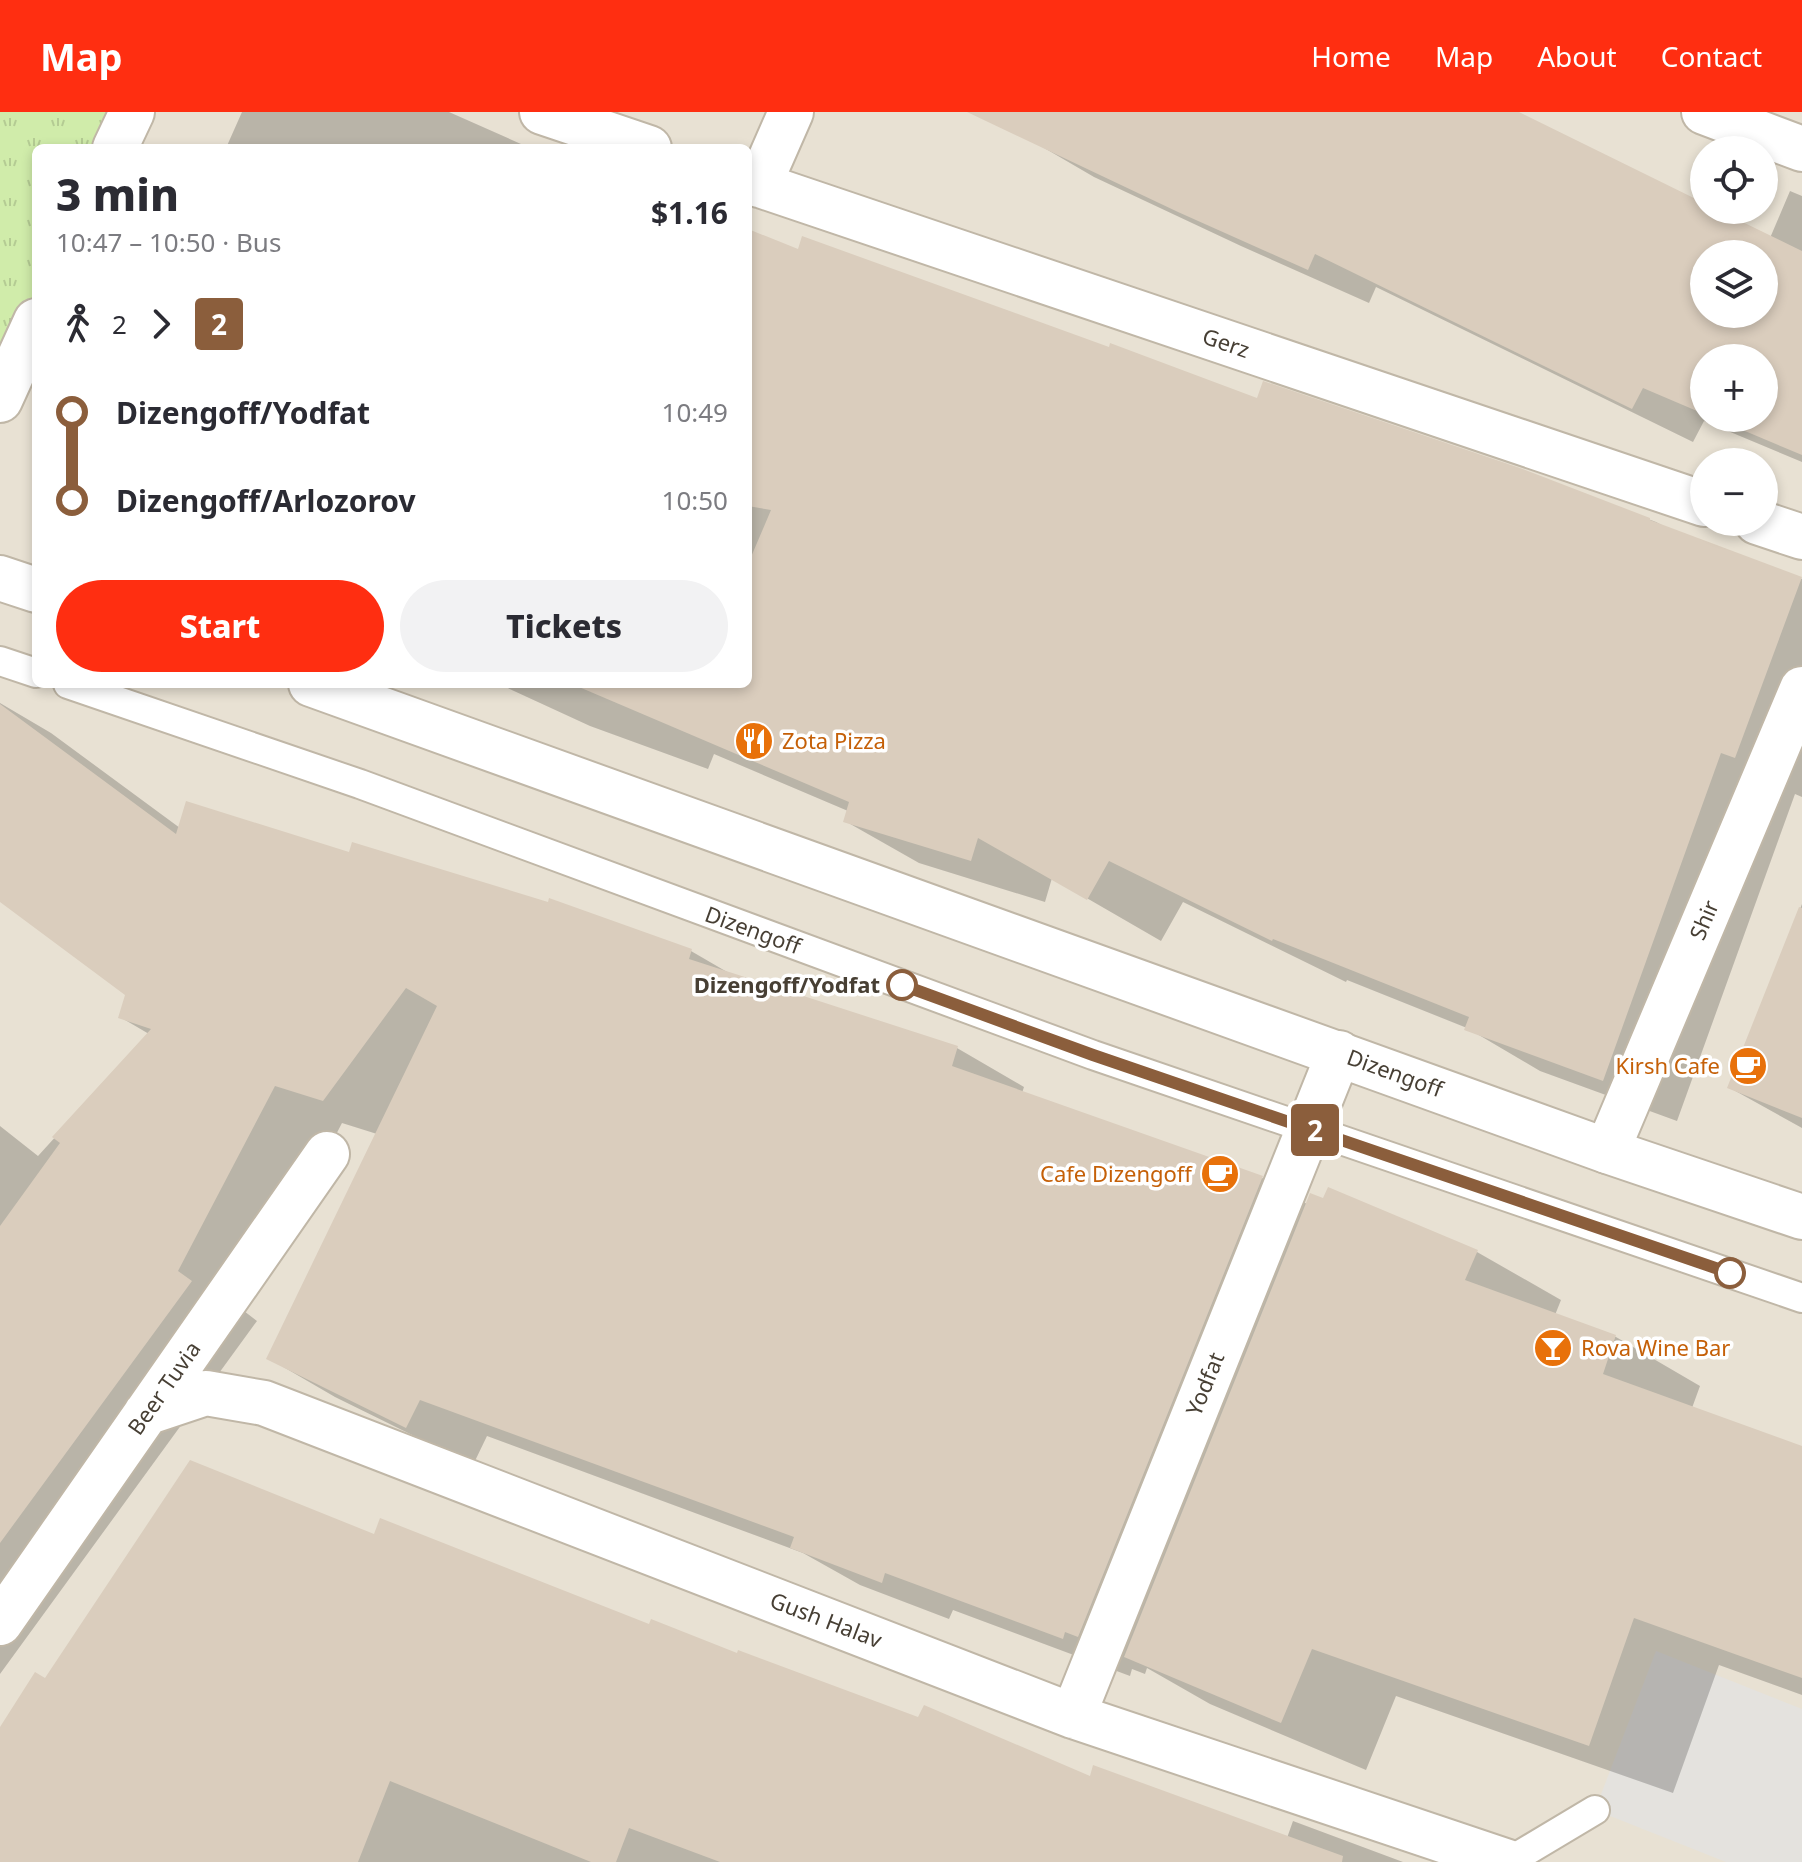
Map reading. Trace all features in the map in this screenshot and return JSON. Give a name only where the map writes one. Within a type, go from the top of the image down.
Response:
[{"type":"street","points":[[117,144],[132,112]]},
{"type":"street","points":[[542,112],[637,144]]},
{"type":"street","points":[[754,183],[791,112]]},
{"type":"street","points":[[1704,112],[1802,149]]},
{"type":"street","name":"Gerz","points":[[754,183],[1690,499]]},
{"type":"street","points":[[0,400],[32,330]]},
{"type":"street","points":[[1778,529],[1802,537]]},
{"type":"street","points":[[0,578],[32,589]]},
{"type":"street","name":"Dizengoff","points":[[322,688],[1607,1151],[1802,1217]]},
{"type":"street","name":"Shir","points":[[1607,1151],[1802,689]]},
{"type":"street","name":"Yodfat","points":[[1073,1716],[1339,1053]]},
{"type":"street","name":"Beer Tuvia","points":[[0,1623],[327,1154]]},
{"type":"street","name":"Gush Halav","points":[[146,1413],[206,1393],[264,1403],[1073,1716],[1508,1862]]},
{"type":"lane","points":[[0,661],[32,672]]},
{"type":"lane","name":"Dizengoff","points":[[80,688],[360,784],[1093,1055],[1802,1298]]},
{"type":"lane","points":[[1508,1862],[1595,1810]]},
{"type":"shaded area","points":[[0,112],[1802,112],[1802,1862],[0,1862]]},
{"type":"shaded area","points":[[1656,1651],[1802,1709],[1802,1862],[1726,1862],[1595,1810]]},
{"type":"green space","points":[[0,112],[139,112],[124,144],[32,144],[32,337],[0,404]]},
{"type":"building","points":[[967,112],[1519,112],[1690,196],[1690,224],[1747,224],[1802,251],[1802,455],[1747,432],[1778,432],[1778,344],[1690,344],[1690,408],[1643,388],[1632,409],[1315,254],[1308,270]]},
{"type":"building","points":[[752,231],[798,249],[802,236],[1109,347],[1110,343],[1257,398],[1263,381],[1520,468],[1802,577],[1735,758],[1721,753],[1603,1081],[1464,1030],[1469,1017],[1272,941],[1109,861],[1087,900],[978,838],[971,861],[843,822],[849,802],[581,688],[752,688],[752,555],[771,510],[752,507]]},
{"type":"building","points":[[0,704],[176,834],[186,801],[349,852],[352,842],[548,902],[549,898],[692,949],[689,959],[958,1046],[952,1066],[1263,1176],[1078,1637],[1065,1632],[1063,1639],[885,1573],[882,1583],[790,1548],[794,1537],[420,1400],[406,1428],[266,1359],[437,1006],[406,988],[323,1101],[275,1086],[178,1271],[192,1281],[0,1543],[0,1226],[60,1143],[52,1137],[151,1029],[118,1018],[125,995],[0,902]]},
{"type":"building","points":[[1799,907],[1802,908],[1802,1118],[1727,1088]]},
{"type":"building","points":[[1328,1187],[1478,1250],[1465,1280],[1616,1335],[1603,1374],[1802,1446],[1802,1678],[1634,1618],[1589,1746],[1312,1649],[1281,1723],[1124,1657],[1310,1193],[1323,1198]]},
{"type":"building","points":[[190,1460],[374,1534],[380,1518],[649,1624],[651,1619],[918,1717],[924,1705],[1090,1776],[1093,1765],[1343,1856],[1342,1862],[720,1862],[629,1828],[616,1862],[591,1862],[390,1781],[358,1862],[0,1862],[0,1727],[35,1672],[45,1678]]},
{"type":"bus line","name":"2","points":[[902,985],[1093,1055],[1730,1273]]},
{"type":"place","name":"Zota Pizza","points":[[754,741]]},
{"type":"place","name":"Dizengoff/Yodfat","points":[[902,985]]},
{"type":"place","name":"Kirsh Cafe","points":[[1748,1066]]},
{"type":"place","name":"Cafe Dizengoff","points":[[1220,1174]]},
{"type":"place","name":"Rova Wine Bar","points":[[1553,1348]]}]
